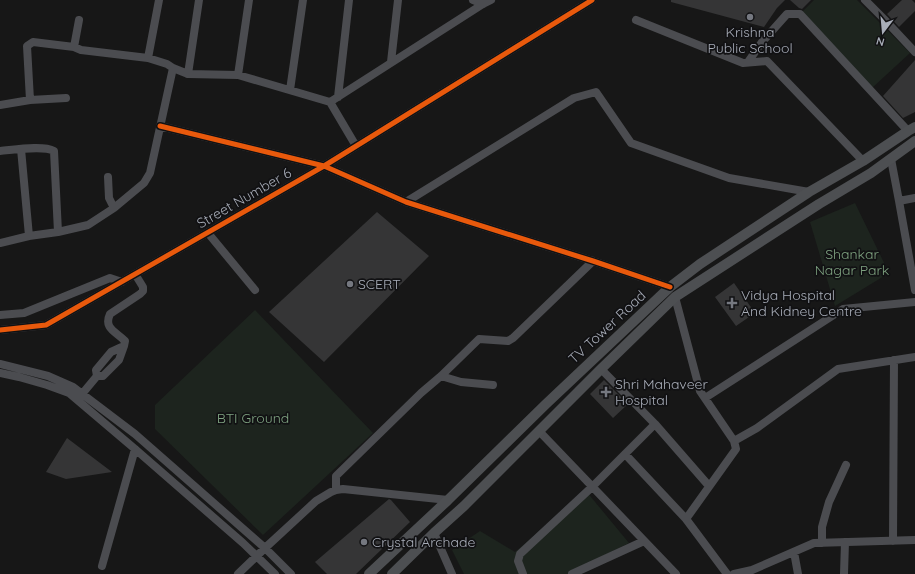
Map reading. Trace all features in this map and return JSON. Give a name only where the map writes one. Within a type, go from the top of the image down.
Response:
[{"type":"main road","name":"TV Tower Road","points":[[369,574],[670,287],[700,264],[809,192],[863,161],[911,129]]},
{"type":"main road","name":"TV Tower Road","points":[[392,574],[464,506],[538,431],[675,297],[812,208],[871,173],[915,141]]},
{"type":"street","points":[[148,58],[159,0]]},
{"type":"street","points":[[188,74],[199,0]]},
{"type":"street","points":[[238,75],[249,0]]},
{"type":"street","points":[[290,90],[303,0]]},
{"type":"street","points":[[338,96],[349,0]]},
{"type":"street","points":[[392,62],[398,0]]},
{"type":"street","points":[[473,0],[483,4]]},
{"type":"street","points":[[330,102],[491,0]]},
{"type":"street","name":"Street Number 6","points":[[0,330],[46,325],[324,166],[592,0]]},
{"type":"street","points":[[864,0],[915,52]]},
{"type":"street","points":[[748,62],[762,42],[787,14],[800,14],[911,129]]},
{"type":"street","points":[[74,47],[79,20]]},
{"type":"street","points":[[636,20],[743,62],[767,61],[863,161]]},
{"type":"street","points":[[30,100],[27,46],[33,42],[74,47],[81,50],[148,58],[167,64],[188,74],[238,75],[330,102],[356,146]]},
{"type":"street","points":[[0,243],[88,225],[114,208],[144,183],[150,173],[173,68]]},
{"type":"street","points":[[406,202],[574,98],[596,92],[631,144],[728,178],[809,192]]},
{"type":"street","points":[[0,105],[30,100],[66,98]]},
{"type":"street","points":[[160,126],[324,166],[406,202],[670,287]]},
{"type":"street","points":[[0,151],[47,148],[54,151],[58,232]]},
{"type":"street","points":[[21,149],[29,236]]},
{"type":"street","points":[[891,159],[915,290]]},
{"type":"street","points":[[108,177],[109,198],[114,208]]},
{"type":"street","points":[[899,201],[915,198]]},
{"type":"street","points":[[208,232],[255,290]]},
{"type":"street","points":[[336,490],[336,476],[420,392],[441,376],[479,339],[508,341],[513,338],[593,261]]},
{"type":"street","points":[[82,394],[97,376],[96,370],[111,352],[124,346],[125,341],[111,330],[108,324],[108,318],[115,310],[143,291],[143,287],[136,274]]},
{"type":"street","points":[[0,314],[24,313],[110,278],[122,282]]},
{"type":"street","points":[[675,297],[700,390],[734,441],[736,449],[686,519]]},
{"type":"street","points":[[705,398],[843,309],[915,302]]},
{"type":"street","points":[[734,441],[757,428],[838,370],[915,357]]},
{"type":"street","points":[[893,541],[894,360]]},
{"type":"street","points":[[0,364],[48,376],[73,387],[135,434],[265,548],[291,574]]},
{"type":"street","points":[[601,369],[654,424],[709,486]]},
{"type":"street","points":[[0,373],[40,383],[69,393],[135,448],[257,556],[275,574]]},
{"type":"street","points":[[441,376],[461,382],[493,385]]},
{"type":"street","points":[[523,574],[518,561],[520,554],[592,487],[654,424]]},
{"type":"street","points":[[538,431],[676,574]]},
{"type":"street","points":[[102,566],[135,448]]},
{"type":"street","points":[[625,454],[686,519],[727,574]]},
{"type":"street","points":[[822,543],[822,526],[829,502],[846,465]]},
{"type":"street","points":[[238,574],[316,501],[336,490],[343,489],[448,500]]},
{"type":"street","points":[[195,501],[202,493]]},
{"type":"street","points":[[434,533],[452,574]]},
{"type":"street","points":[[734,574],[752,570],[814,543],[915,540]]},
{"type":"street","points":[[572,574],[644,541]]},
{"type":"street","points":[[844,574],[845,542]]},
{"type":"street","points":[[794,552],[798,574]]},
{"type":"green space","points":[[814,0],[857,0],[910,53],[872,88],[800,14]]},
{"type":"green space","name":"Shankar Nagar Park","points":[[855,203],[889,273],[835,306],[810,222]]},
{"type":"green space","name":"BTI Ground","points":[[255,310],[373,433],[263,535],[155,429],[155,405]]},
{"type":"green space","points":[[586,491],[629,543],[567,574],[464,574],[452,550],[480,531],[515,552]]},
{"type":"building","name":"Krishna Public School","points":[[671,0],[785,0],[777,8],[764,27],[671,2]]},
{"type":"building","points":[[790,0],[811,0],[802,9]]},
{"type":"building","points":[[902,0],[912,0],[915,3],[915,11],[899,27],[887,14]]},
{"type":"building","points":[[915,60],[915,112],[903,118],[883,96]]},
{"type":"building","name":"SCERT","points":[[377,212],[429,256],[324,362],[269,312]]},
{"type":"building","points":[[734,283],[755,313],[736,326],[715,297]]},
{"type":"building","points":[[604,380],[628,404],[613,418],[590,394]]},
{"type":"building","points":[[67,438],[112,472],[66,479],[46,472]]},
{"type":"building","name":"Crystal Archade","points":[[389,499],[410,522],[356,574],[327,574],[315,562]]},
{"type":"cycle path","points":[[0,330],[46,325],[324,166],[592,0]]},
{"type":"cycle path","points":[[160,126],[324,166],[406,202],[670,287]]},
{"type":"place","name":"Krishna Public School","points":[[750,17]]},
{"type":"place","name":"SCERT","points":[[350,284]]},
{"type":"place","name":"Vidya Hospital And Kidney Centre","points":[[732,303]]},
{"type":"place","name":"Shri Mahaveer Hospital","points":[[606,392]]},
{"type":"place","name":"Crystal Archade","points":[[364,542]]}]
